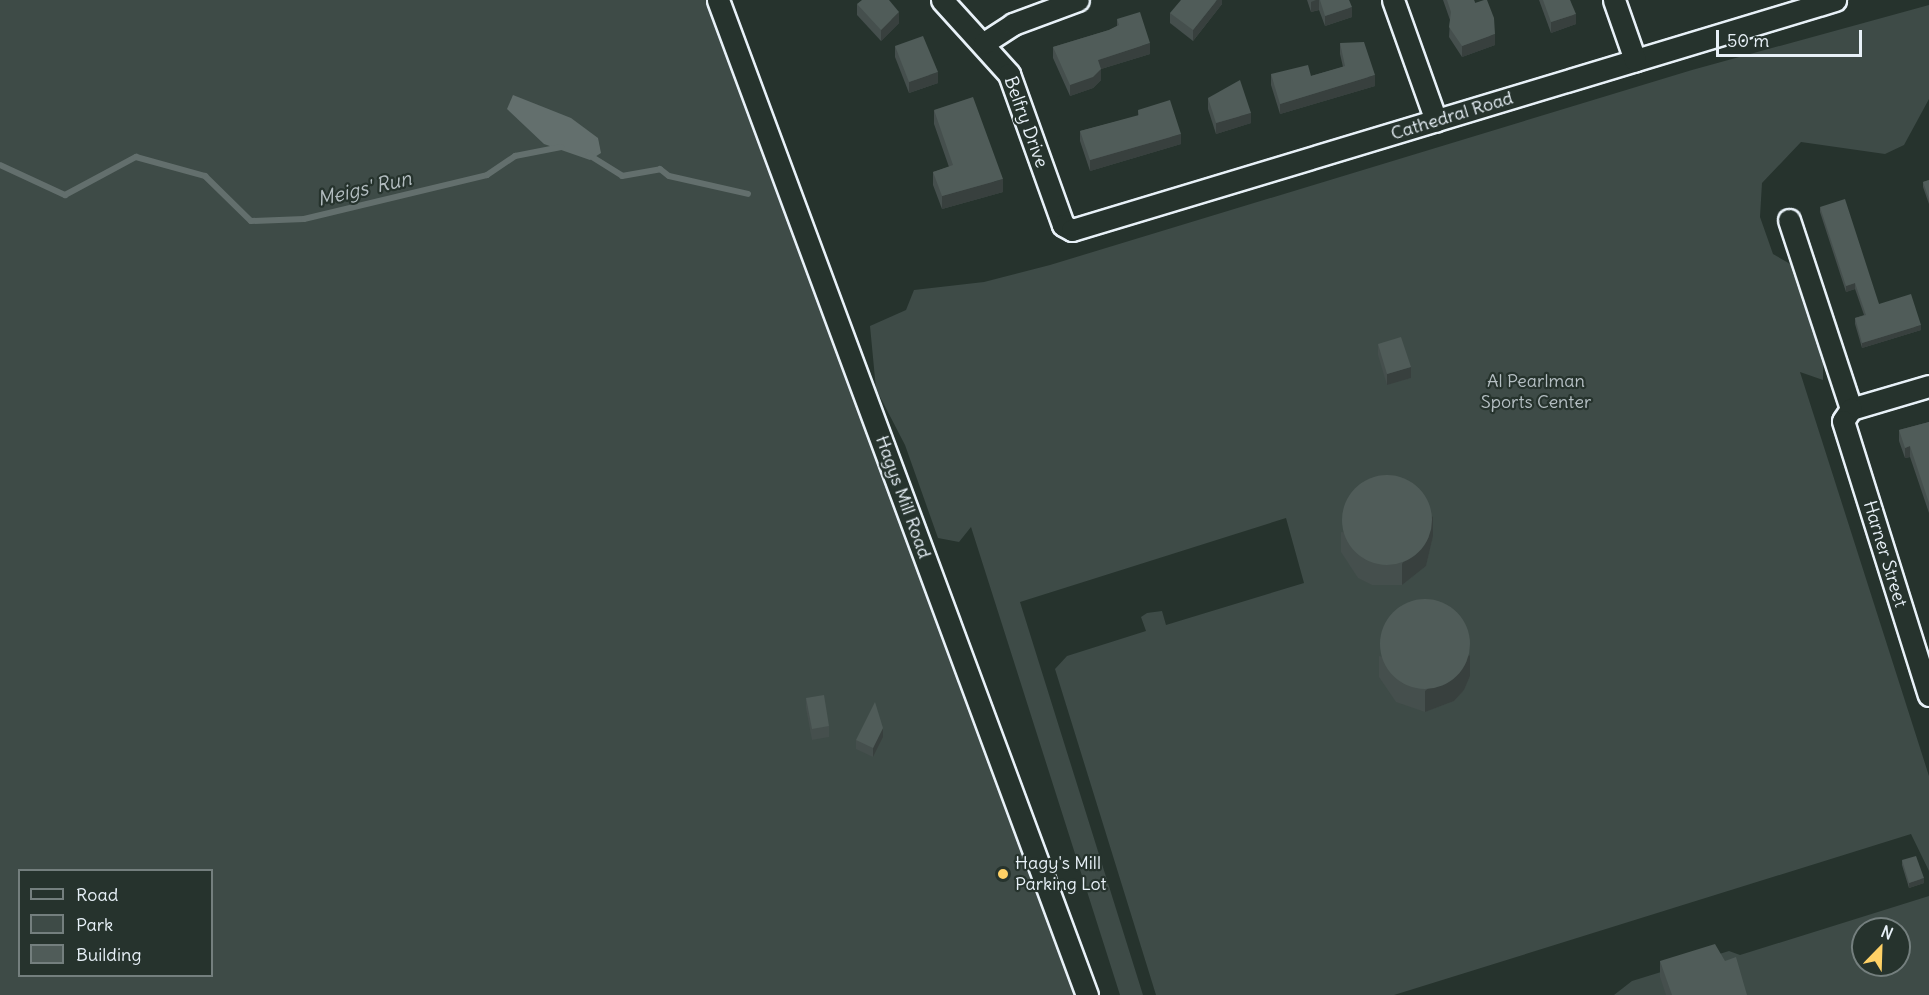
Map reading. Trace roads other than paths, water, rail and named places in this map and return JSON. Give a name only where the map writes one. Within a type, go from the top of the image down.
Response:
[{"type":"street","name":"Hagys Mill Road","points":[[718,0],[1088,995]]},
{"type":"street","name":"Belfry Drive","points":[[942,0],[984,43],[1014,84],[1068,229]]},
{"type":"street","points":[[984,43],[1013,24],[1078,0]]},
{"type":"street","points":[[1393,0],[1436,121]]},
{"type":"street","points":[[1614,0],[1635,60]]},
{"type":"street","name":"Cathedral Road","points":[[1068,229],[1836,0]]},
{"type":"street","name":"Harner Street","points":[[1789,220],[1849,411],[1844,421],[1929,695]]},
{"type":"street","points":[[1849,411],[1929,386]]},
{"type":"waterway","name":"Meigs' Run","points":[[0,165],[65,195],[136,157],[205,176],[251,221],[304,219],[487,175],[515,156],[561,147]]},
{"type":"waterway","name":"Meigs' Run","points":[[589,155],[622,176],[660,169],[669,176],[748,194]]},
{"type":"place","name":"Hagy's Mill Parking Lot","points":[[1003,874]]},
{"type":"park label","name":"Al Pearlman Sports Center","points":[[1536,392]]}]
